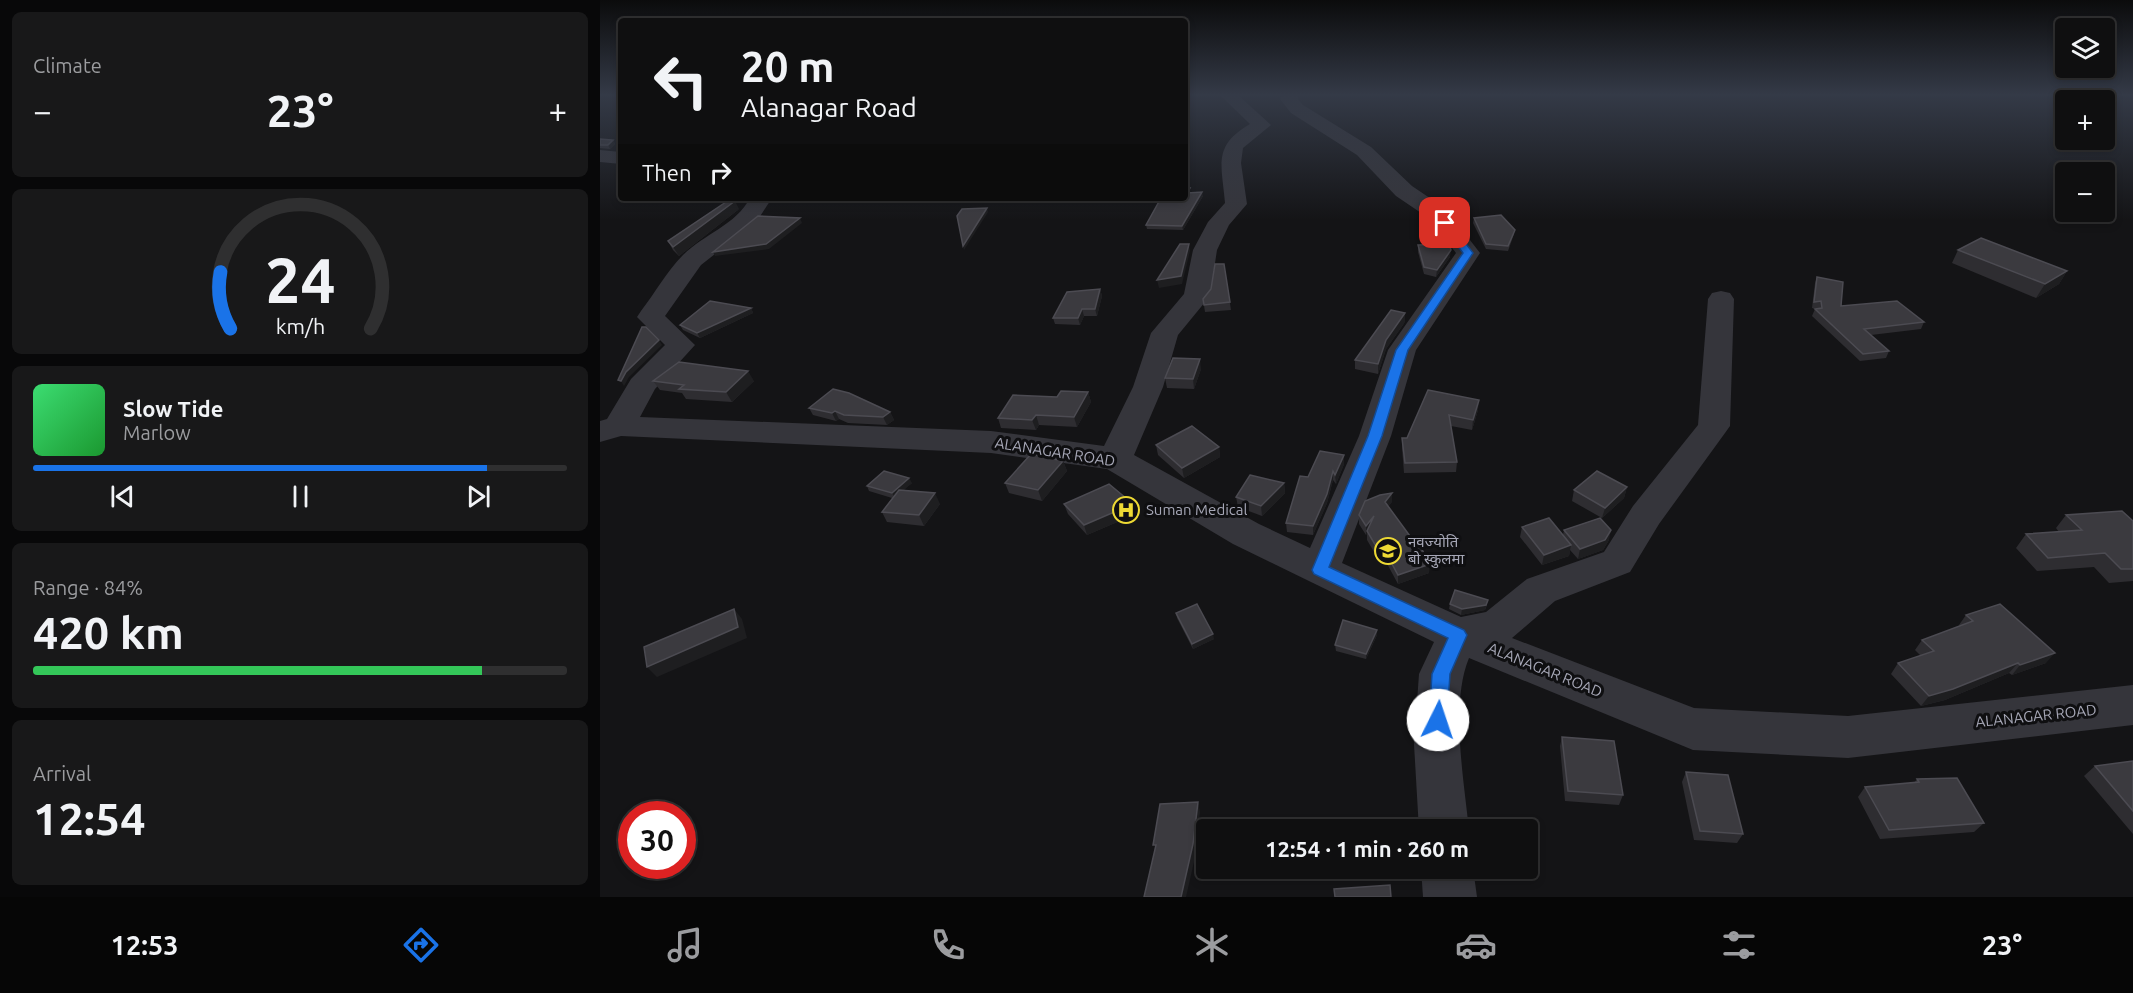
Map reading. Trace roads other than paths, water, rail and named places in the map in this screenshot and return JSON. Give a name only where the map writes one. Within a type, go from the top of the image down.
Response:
[{"type":"street","points":[[1115,459],[1148,387],[1165,333],[1197,296],[1205,250],[1219,222],[1236,204],[1235,185],[1229,167],[1236,142],[1245,136]]},
{"type":"street","points":[[1320,570],[1375,436],[1402,350],[1468,253],[1438,214],[1404,191],[1364,151],[1339,136]]},
{"type":"street","points":[[600,156],[618,158]]},
{"type":"street","points":[[610,429],[642,385],[681,345],[651,317],[693,259],[738,225],[759,205],[760,201]]},
{"type":"street","points":[[1443,819],[1437,744],[1441,674],[1458,635],[1497,627],[1541,590],[1617,562],[1646,515],[1689,462],[1714,426],[1721,299]]},
{"type":"street","name":"ALANAGAR ROAD","points":[[610,429],[991,442],[1115,459],[1246,534],[1458,635],[1693,729],[1848,737],[2133,705]]},
{"type":"street","points":[[1448,879],[1450,897]]},
{"type":"place","name":"Suman Medical","points":[[1126,510]]},
{"type":"place","name":"नवज्याेति बाे स्कुलमा","points":[[1388,551]]}]
